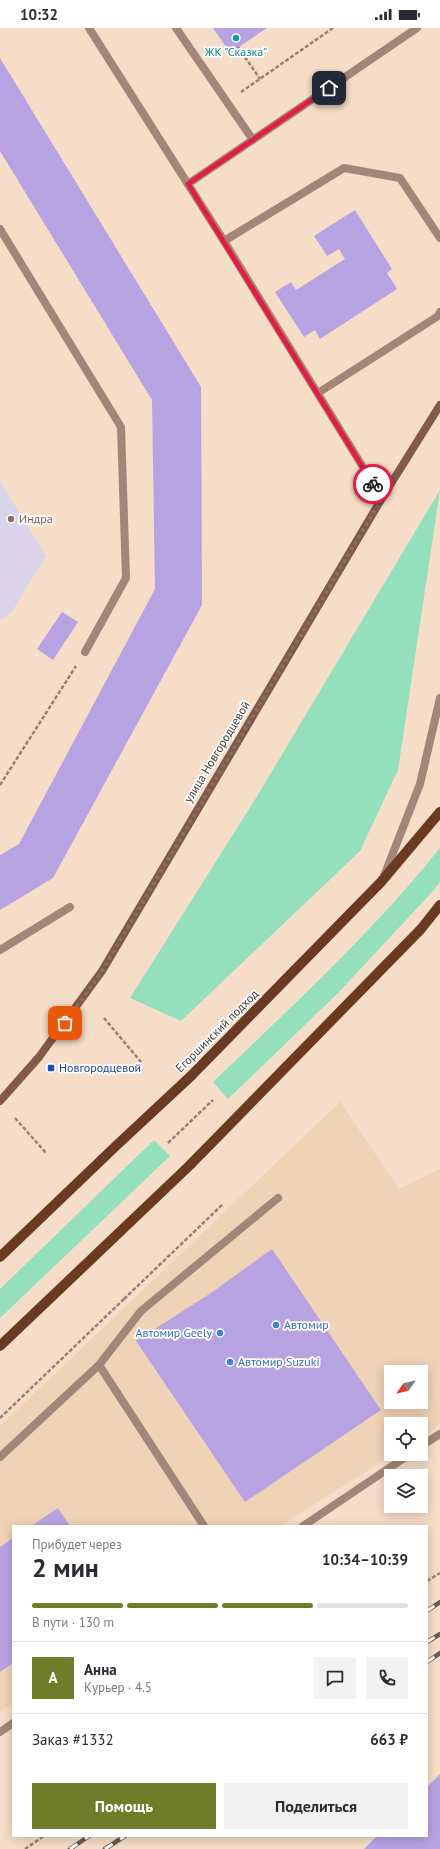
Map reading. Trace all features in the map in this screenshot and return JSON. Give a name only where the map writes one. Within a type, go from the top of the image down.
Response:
[{"type":"main road","name":"Егоршинский подход","points":[[0,1257],[118,1144],[192,1076],[381,882],[440,812]]},
{"type":"main road","points":[[421,929],[440,905]]},
{"type":"main road","points":[[0,1346],[189,1166],[440,911]]},
{"type":"street","points":[[89,28],[224,241],[382,498]]},
{"type":"street","points":[[176,28],[253,140]]},
{"type":"street","points":[[188,184],[417,28]]},
{"type":"street","points":[[224,241],[344,168],[400,178],[440,238]]},
{"type":"street","points":[[0,229],[121,428],[126,578],[85,652]]},
{"type":"street","points":[[318,393],[438,316],[440,312]]},
{"type":"street","name":"улица Новгородцевой","points":[[0,1101],[39,1057],[102,971],[382,498],[439,408]]},
{"type":"street","points":[[381,882],[420,784],[440,698]]},
{"type":"street","points":[[0,950],[70,907]]},
{"type":"street","points":[[0,1457],[99,1365],[141,1311],[278,1198]]},
{"type":"street","points":[[99,1365],[203,1525]]},
{"type":"street","points":[[428,1442],[440,1434]]},
{"type":"street","points":[[304,1525],[400,1461]]},
{"type":"street","points":[[0,1732],[12,1724]]},
{"type":"path","points":[[227,102],[333,28]]},
{"type":"path","points":[[238,47],[260,79]]},
{"type":"path","points":[[0,785],[85,652]]},
{"type":"path","points":[[104,1018],[141,1062]]},
{"type":"path","points":[[168,1143],[213,1100]]},
{"type":"path","points":[[16,1118],[46,1153]]},
{"type":"path","points":[[0,1418],[223,1204]]},
{"type":"path","points":[[124,1299],[141,1311]]},
{"type":"path","points":[[428,1580],[440,1573]]},
{"type":"path","points":[[25,1849],[43,1837]]},
{"type":"shaded area","name":"Индра","points":[[0,481],[46,556],[11,613],[0,620]]},
{"type":"shaded area","points":[[340,1102],[399,1189],[440,1169],[440,1424],[428,1432],[428,1417],[384,1417],[384,1460],[282,1525],[12,1525],[12,1704],[0,1712],[0,1426]]},
{"type":"green space","points":[[440,490],[398,770],[360,851],[181,1021],[130,998],[256,798]]},
{"type":"green space","points":[[440,848],[440,882],[433,891],[339,992],[228,1099],[213,1082],[359,940]]},
{"type":"green space","points":[[154,1140],[170,1156],[0,1318],[0,1289]]},
{"type":"building","name":"ЖК \"Сказка\"","points":[[213,28],[267,28],[230,53]]},
{"type":"building","points":[[0,58],[201,387],[202,605],[53,878],[0,910],[0,855],[19,844],[155,589],[152,400],[0,151]]},
{"type":"building","points":[[355,210],[392,269],[387,273],[397,289],[320,339],[315,330],[304,337],[275,292],[291,282],[296,290],[345,259],[339,249],[327,256],[314,236]]},
{"type":"building","points":[[62,612],[78,622],[53,660],[37,649]]},
{"type":"building","points":[[272,1249],[381,1410],[245,1502],[136,1341],[211,1293]]},
{"type":"building","points":[[58,1508],[69,1525],[32,1525]]},
{"type":"building","points":[[12,1539],[12,1664],[0,1672],[0,1547]]},
{"type":"building","points":[[440,1774],[440,1849],[364,1849],[376,1837],[428,1837],[428,1786]]},
{"type":"railway","points":[[428,1610],[440,1602]]},
{"type":"railway","points":[[428,1641],[440,1634]]},
{"type":"railway","points":[[428,1661],[440,1653]]},
{"type":"railway","points":[[70,1849],[88,1837]]},
{"type":"railway","points":[[105,1849],[123,1837]]},
{"type":"way so far","points":[[65,1023],[102,971],[382,498],[373,484]]},
{"type":"place","name":"ЖК \"Сказка\"","points":[[236,38]]},
{"type":"place","name":"Индра","points":[[11,519]]},
{"type":"place","name":"Новгородцевой","points":[[51,1068]]},
{"type":"place","name":"Автомир","points":[[276,1325]]},
{"type":"place","name":"Автомир Geely","points":[[220,1333]]},
{"type":"place","name":"Автомир Suzuki","points":[[230,1362]]},
{"type":"route","points":[[329,88],[188,184],[373,484]]}]
